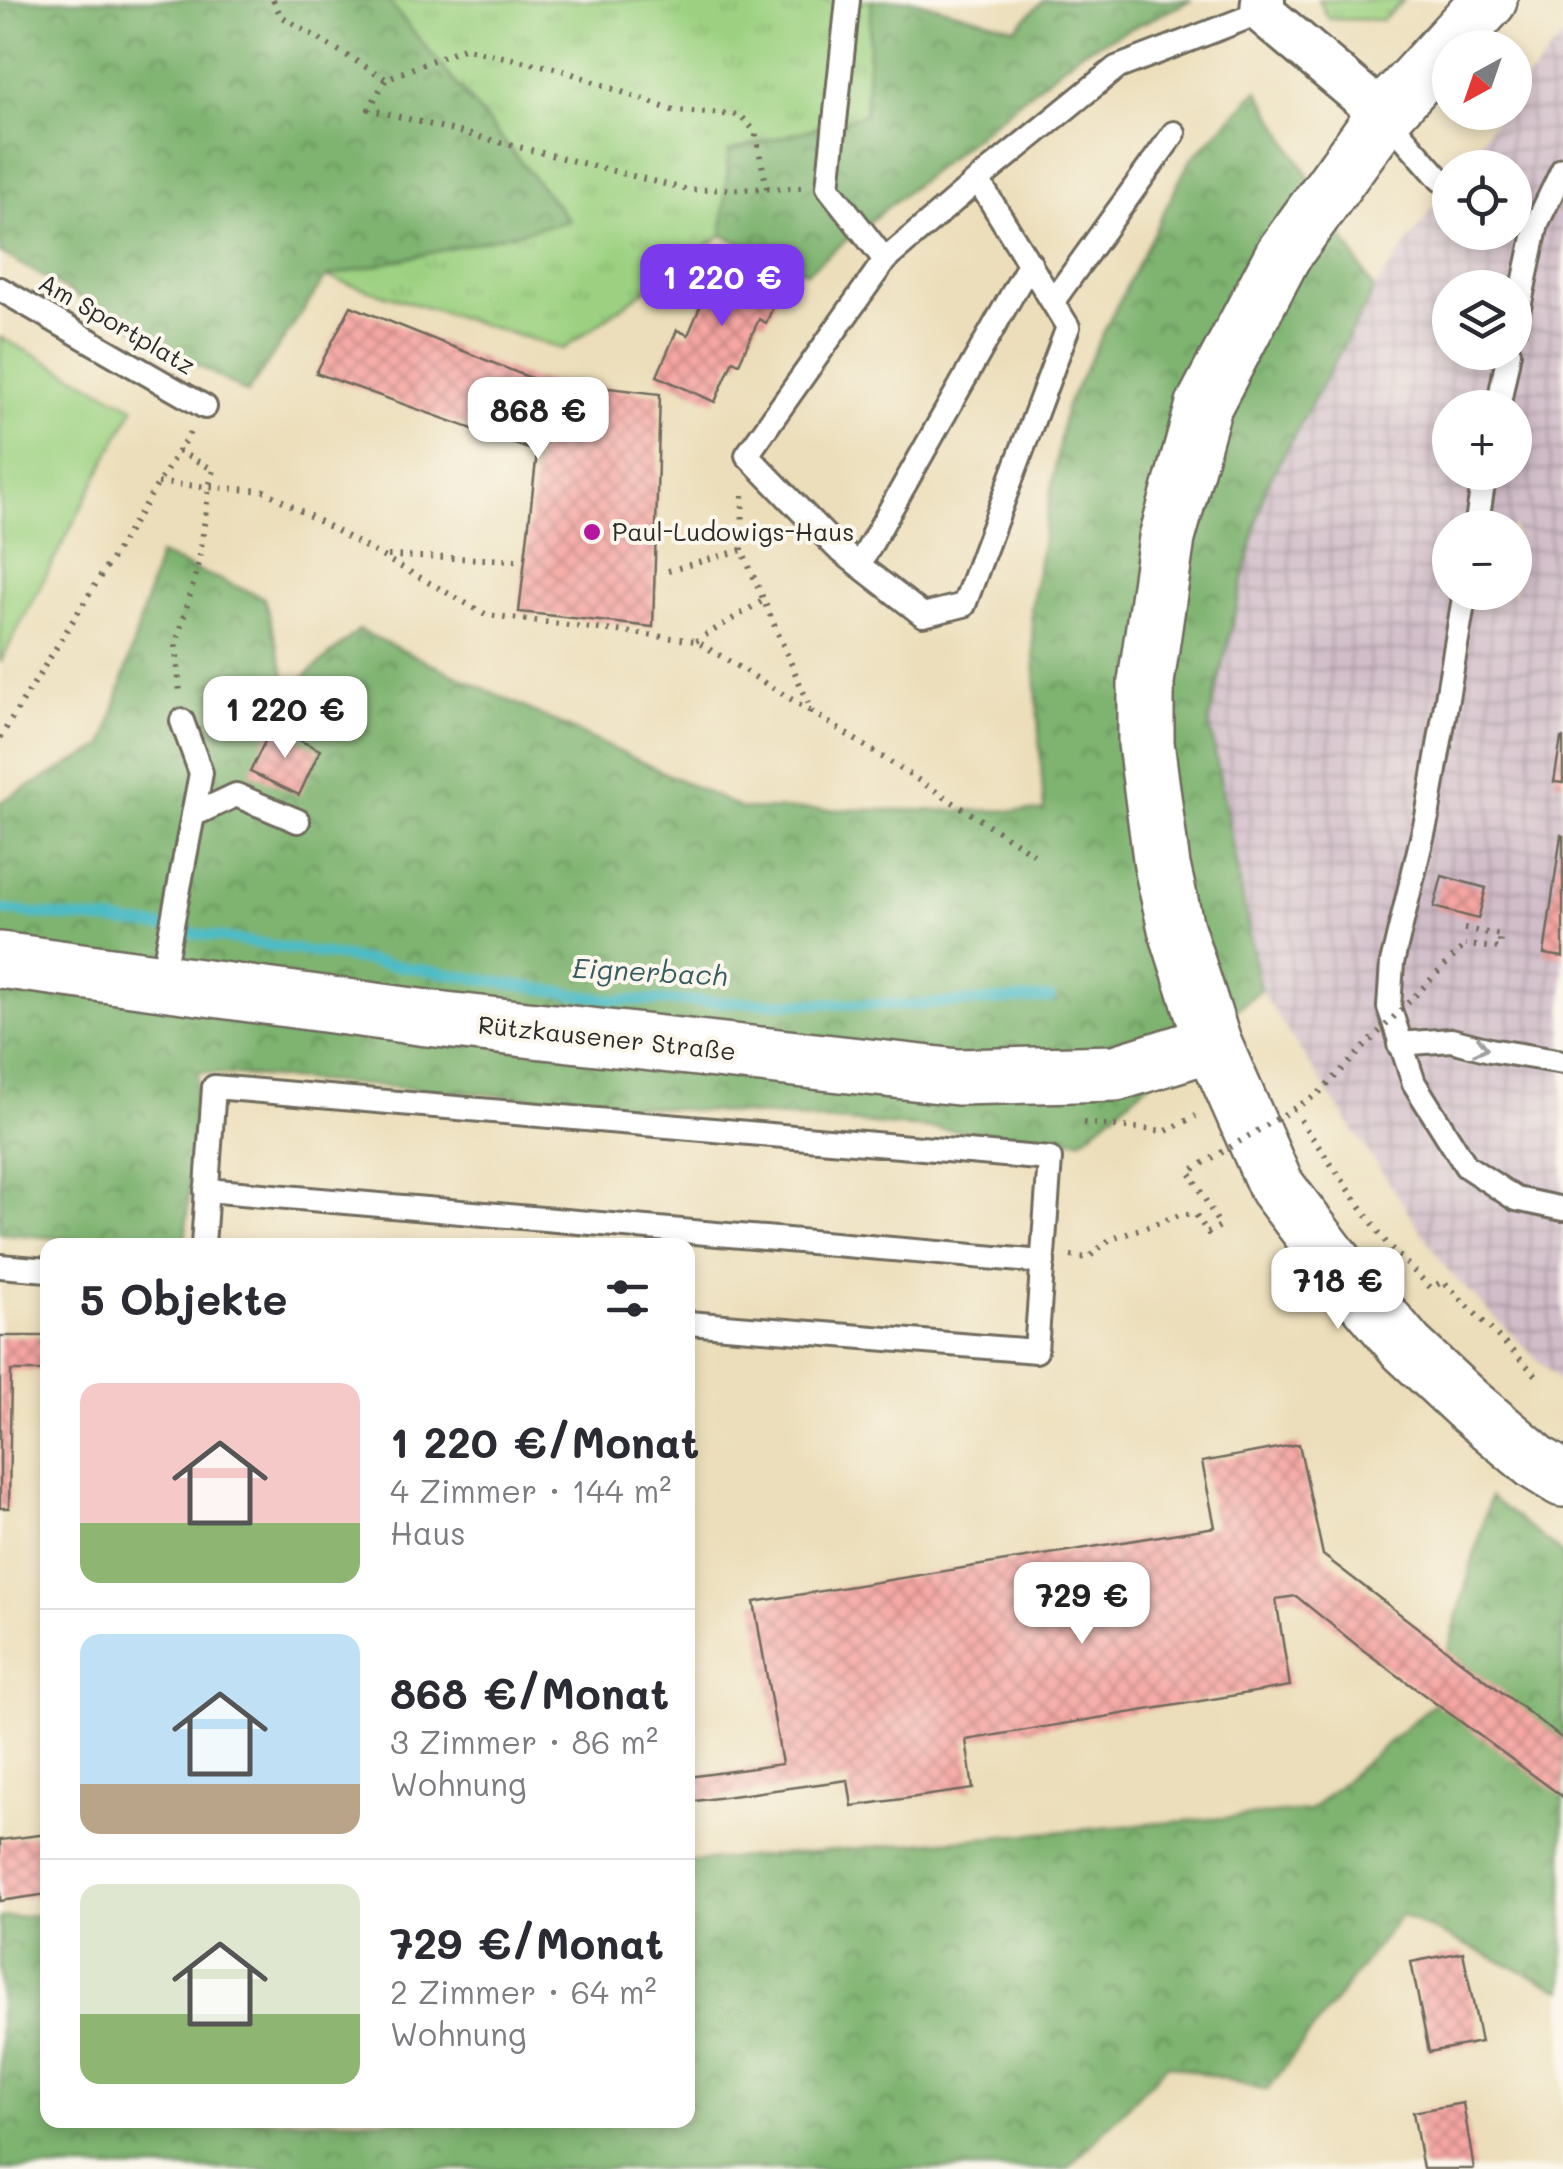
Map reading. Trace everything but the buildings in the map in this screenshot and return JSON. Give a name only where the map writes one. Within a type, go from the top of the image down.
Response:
[{"type":"street","points":[[1489,0],[1384,114],[1284,255],[1204,405],[1167,538],[1146,682],[1146,743],[1162,866],[1176,928],[1221,1064],[1276,1186],[1407,1348],[1509,1440],[1563,1480]]},
{"type":"street","points":[[1262,6],[1384,114]]},
{"type":"street","name":"Rützkausener Straße","points":[[0,960],[427,1018],[958,1077],[1116,1074],[1221,1064]]},
{"type":"street","points":[[1221,1064],[1374,1258],[1464,1360],[1563,1459]]},
{"type":"lane","points":[[848,0],[828,188],[885,260]]},
{"type":"lane","points":[[978,180],[1068,326],[964,605],[922,614],[837,548],[747,454],[885,260],[978,180],[1116,68],[1262,6]]},
{"type":"lane","points":[[1384,114],[1432,170]]},
{"type":"lane","points":[[1053,301],[1174,133]]},
{"type":"lane","points":[[1532,210],[1563,168]]},
{"type":"lane","points":[[859,564],[1030,264]]},
{"type":"lane","name":"Am Sportplatz","points":[[0,288],[205,407]]},
{"type":"lane","points":[[1463,610],[1427,817],[1392,963],[1388,1007],[1414,1084],[1466,1166],[1516,1199],[1563,1209]]},
{"type":"lane","points":[[160,982],[201,773],[182,721]]},
{"type":"lane","points":[[193,814],[236,795],[298,820]]},
{"type":"lane","points":[[1399,1044],[1451,1040],[1563,1062]]},
{"type":"lane","points":[[203,1238],[214,1087],[1050,1159],[1036,1351],[695,1324]]},
{"type":"lane","points":[[206,1190],[1043,1257]]},
{"type":"lane","points":[[0,1266],[40,1269]]},
{"type":"path","points":[[272,0],[281,16],[386,79]]},
{"type":"path","points":[[767,188],[755,132],[740,116],[674,111],[559,70],[463,48],[386,79],[369,109],[688,190],[828,188]]},
{"type":"path","points":[[0,738],[205,407]]},
{"type":"path","points":[[178,451],[214,470],[199,563],[176,644],[182,721]]},
{"type":"path","points":[[747,454],[742,550],[812,712]]},
{"type":"path","points":[[158,483],[265,491],[488,615],[696,642],[1036,856]]},
{"type":"path","points":[[668,572],[742,550]]},
{"type":"path","points":[[383,556],[516,560]]},
{"type":"path","points":[[696,642],[764,600]]},
{"type":"path","points":[[1043,1257],[1088,1258],[1109,1240],[1180,1215],[1196,1216],[1208,1233],[1220,1226],[1189,1172],[1318,1094],[1465,945],[1499,948],[1501,935],[1464,929]]},
{"type":"path","points":[[1286,1097],[1388,1245],[1431,1288],[1444,1282],[1539,1378]]},
{"type":"path","points":[[1220,1148],[1229,1165]]},
{"type":"shaded area","points":[[1563,36],[1563,1385],[1448,1271],[1260,990],[1209,721],[1265,488],[1374,290],[1432,208],[1432,250],[1532,250],[1532,150],[1474,150],[1488,130],[1532,130],[1532,74]]},
{"type":"green space","points":[[0,0],[387,0],[569,221],[326,277],[247,393],[0,252]]},
{"type":"green space","points":[[387,0],[872,0],[865,115],[730,151],[722,235],[563,349],[326,277],[569,220]]},
{"type":"green space","points":[[872,0],[913,0],[1016,28],[1044,0],[1192,0],[1080,52],[807,272],[722,235],[729,151],[865,115]]},
{"type":"green space","points":[[1318,0],[1404,0],[1383,20],[1329,19]]},
{"type":"green space","points":[[1258,90],[1374,290],[1265,488],[1209,721],[1260,990],[1081,1140],[198,1072],[186,1238],[56,1238],[0,1233],[0,802],[104,746],[159,555],[264,598],[289,690],[359,630],[742,809],[1044,811],[1031,609],[1065,409],[1189,162]]},
{"type":"green space","points":[[0,337],[134,407],[0,663]]},
{"type":"green space","points":[[1490,1497],[1563,1554],[1563,1990],[1401,1915],[1267,2090],[1168,2064],[1067,2169],[0,2169],[0,1918],[40,1915],[40,2128],[695,2128],[695,1861],[1309,1811],[1434,1703]]},
{"type":"waterway","name":"Eignerbach","points":[[0,910],[163,927]]},
{"type":"waterway","name":"Eignerbach","points":[[192,933],[612,1000],[911,1005],[1050,998]]},
{"type":"place","name":"Paul-Ludowigs-Haus","points":[[592,532]]}]
